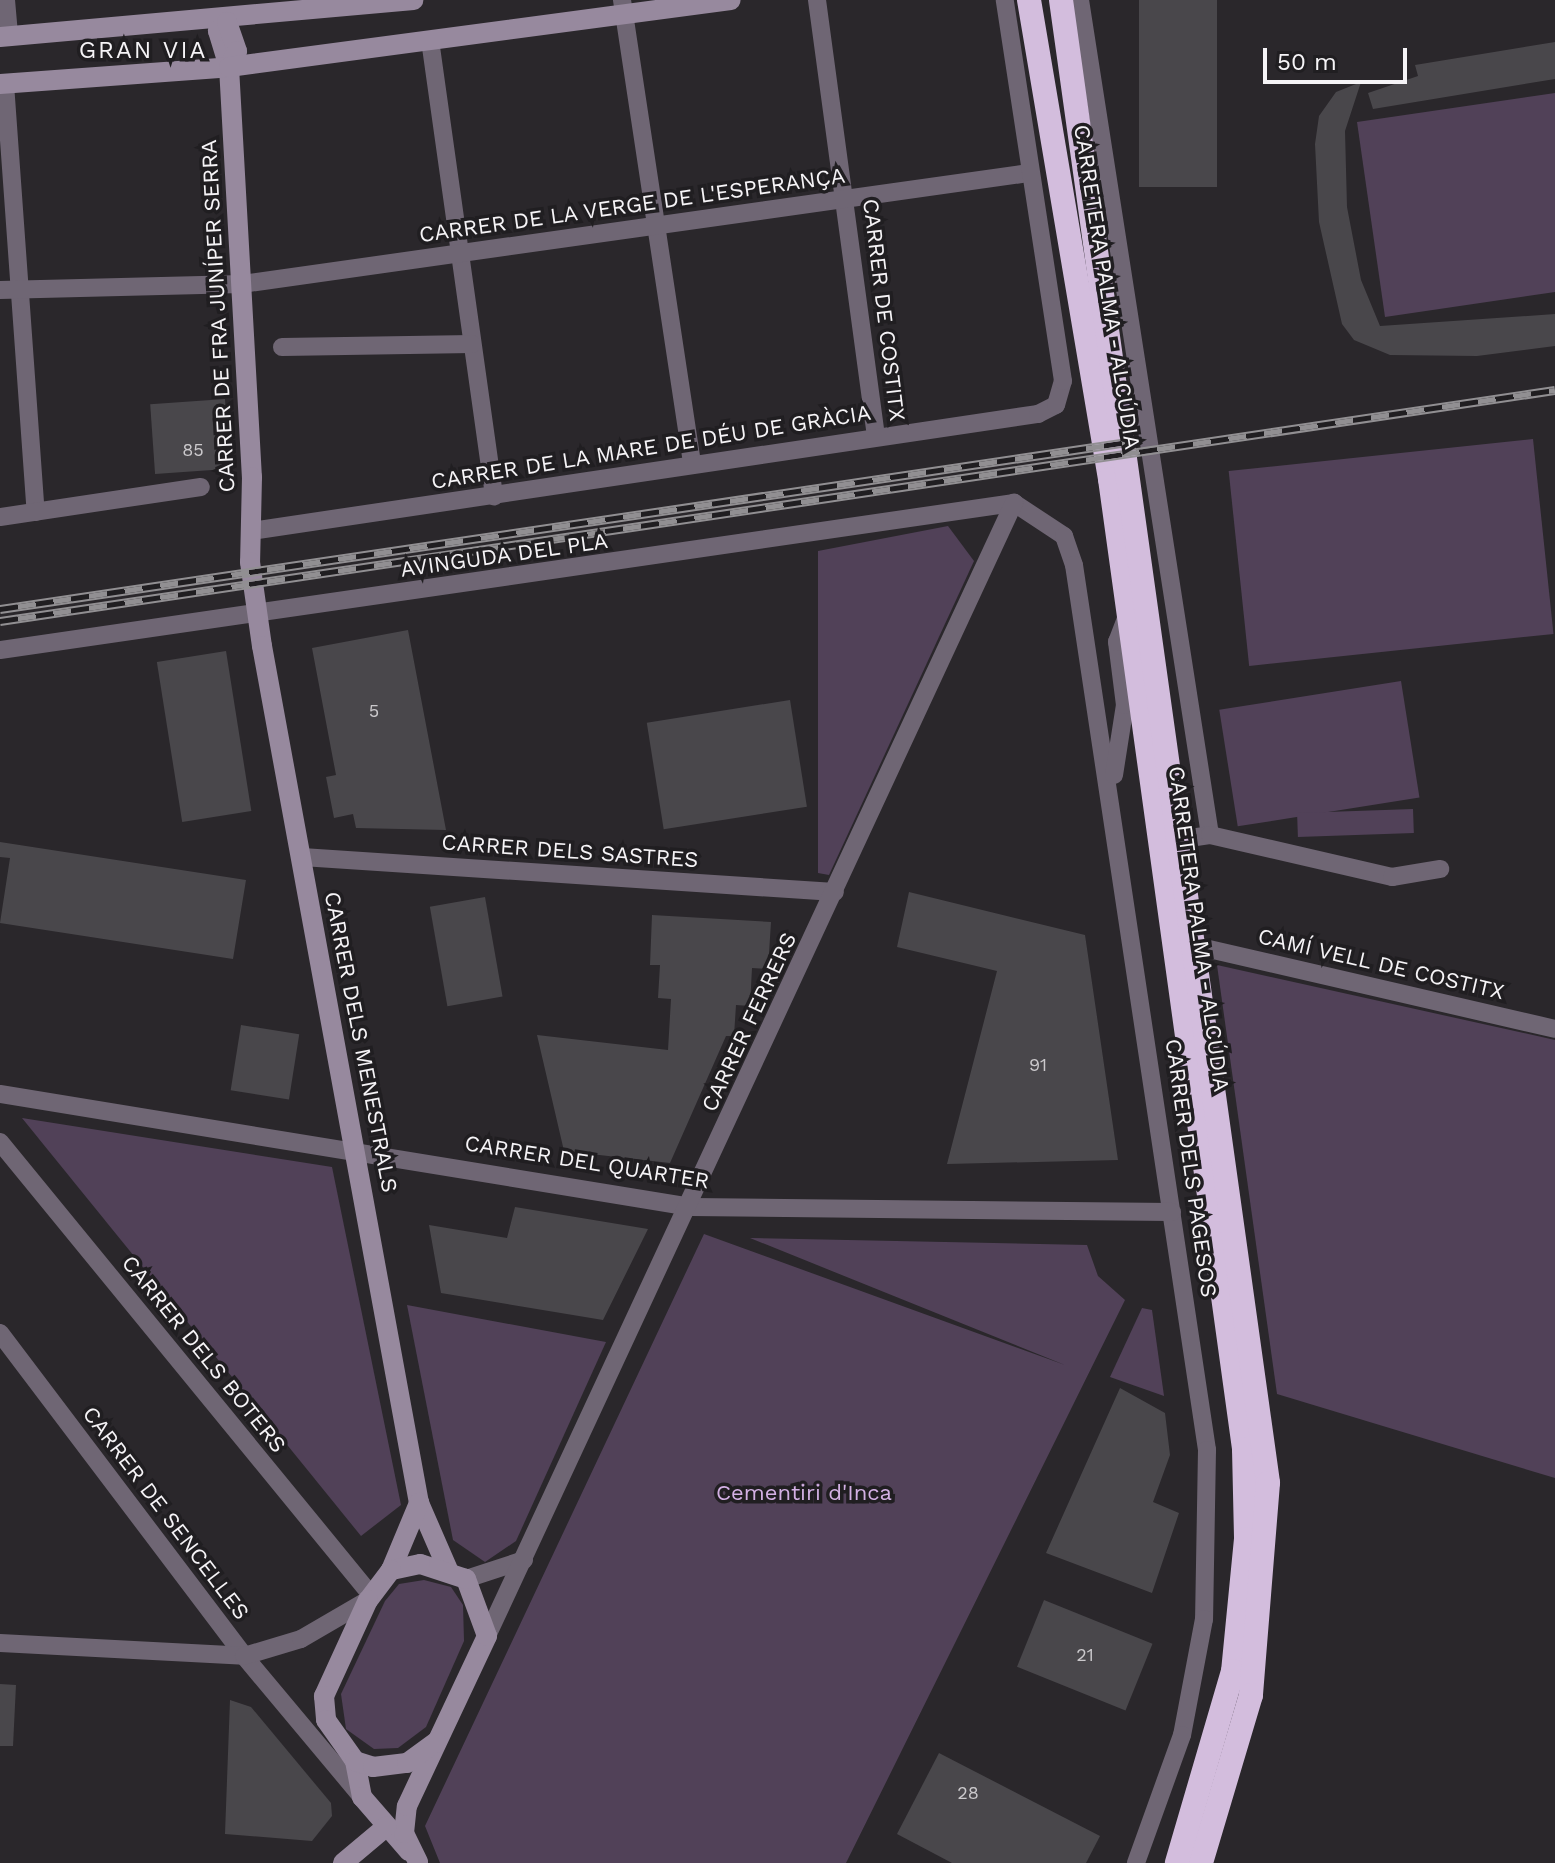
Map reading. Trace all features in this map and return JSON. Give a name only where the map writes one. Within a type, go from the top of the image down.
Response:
[{"type":"highway","name":"CARRETERA PALMA - ALCÚDIA","points":[[1029,0],[1042,44],[1129,610],[1170,841],[1196,946],[1261,1409],[1268,1518],[1251,1695],[1201,1863]]},
{"type":"highway","name":"CARRETERA PALMA - ALCÚDIA","points":[[1061,11],[1101,285],[1246,1494],[1233,1671],[1177,1863]]},
{"type":"street","points":[[6,0],[4,37],[227,22],[413,0]]},
{"type":"street","name":"CARRER DE FRA JUNÍPER SERRA","points":[[226,0],[227,22],[218,31],[229,67],[242,284],[250,562],[255,590]]},
{"type":"street","points":[[36,512],[23,289],[3,84],[229,67],[430,40],[623,8],[731,0]]},
{"type":"street","name":"CARRER DE COSTITX","points":[[817,0],[876,436]]},
{"type":"street","points":[[1005,0],[1029,173]]},
{"type":"street","points":[[1080,0],[1210,835]]},
{"type":"street","points":[[623,8],[692,463]]},
{"type":"street","points":[[430,40],[494,497]]},
{"type":"street","name":"CARRER DE LA VERGE DE L'ESPERANÇA","points":[[0,290],[242,284],[1029,173]]},
{"type":"street","name":"CARRER DE LA MARE DE DÉU DE GRÀCIA","points":[[251,531],[494,497],[692,463],[1038,414],[1056,405],[1063,381],[1029,173]]},
{"type":"street","points":[[1101,285],[1119,244]]},
{"type":"street","points":[[282,347],[472,344]]},
{"type":"street","points":[[0,517],[201,487]]},
{"type":"street","name":"AVINGUDA DEL PLA","points":[[0,650],[1014,503]]},
{"type":"street","name":"CARRER DELS PAGESOS","points":[[1014,503],[1064,536],[1113,805],[1207,1450],[1204,1619],[1182,1735],[1136,1863]]},
{"type":"street","name":"CARRER FERRERS","points":[[487,1636],[691,1207],[1014,503]]},
{"type":"street","name":"CARRER DELS MENESTRALS","points":[[255,590],[358,1148],[419,1503],[458,1575]]},
{"type":"street","points":[[1113,805],[1112,753],[1125,705],[1117,642],[1129,610]]},
{"type":"street","points":[[1170,841],[1210,835],[1392,877],[1440,869]]},
{"type":"street","name":"CARRER DELS SASTRES","points":[[302,857],[835,892]]},
{"type":"street","name":"CAMÍ VELL DE COSTITX","points":[[1196,946],[1555,1029]]},
{"type":"street","name":"CARRER DEL QUARTER","points":[[0,1094],[358,1148],[691,1207],[1172,1212]]},
{"type":"street","name":"CARRER DELS BOTERS","points":[[0,1142],[370,1598]]},
{"type":"street","name":"CARRER DE SENCELLES","points":[[0,1333],[244,1656],[419,1863]]},
{"type":"street","points":[[362,1797],[355,1761],[337,1740],[324,1696],[370,1598],[391,1570],[419,1503]]},
{"type":"street","points":[[391,1570],[420,1564],[458,1575],[524,1560]]},
{"type":"street","points":[[419,1863],[404,1833],[407,1806],[487,1636],[458,1575]]},
{"type":"street","points":[[0,1643],[244,1656],[301,1639],[370,1598]]},
{"type":"street","name":"CARRER DE SENCELLES","points":[[297,1719],[337,1740]]},
{"type":"street","points":[[355,1761],[407,1763],[436,1742]]},
{"type":"street","points":[[343,1863],[387,1826]]},
{"type":"green space","points":[[1555,93],[1555,292],[1385,317],[1357,122]]},
{"type":"green space","points":[[1533,439],[1553,634],[1249,666],[1229,471]]},
{"type":"green space","points":[[948,526],[974,561],[829,875],[818,873],[818,551]]},
{"type":"green space","points":[[1401,681],[1419,798],[1238,826],[1219,710]]},
{"type":"green space","points":[[1413,809],[1414,833],[1298,837],[1297,813]]},
{"type":"green space","points":[[1217,965],[1555,1040],[1555,1478],[1277,1394]]},
{"type":"green space","points":[[22,1118],[332,1167],[401,1505],[361,1536]]},
{"type":"green space","name":"Cementiri d'Inca","points":[[704,1234],[1065,1365],[750,1238],[1087,1245],[1098,1276],[1125,1300],[846,1863],[440,1863],[425,1826]]},
{"type":"green space","points":[[407,1305],[606,1342],[516,1541],[485,1562],[453,1540]]},
{"type":"green space","points":[[1142,1308],[1152,1310],[1164,1396],[1110,1377]]},
{"type":"green space","points":[[424,1580],[451,1587],[463,1605],[464,1641],[426,1727],[398,1748],[374,1749],[346,1729],[341,1694],[385,1601],[399,1584]]},
{"type":"building","points":[[1139,0],[1217,0],[1217,187],[1139,187]]},
{"type":"building","points":[[1555,42],[1555,79],[1373,109],[1368,93],[1418,76],[1415,65]]},
{"type":"building","points":[[1361,82],[1345,131],[1347,207],[1361,280],[1380,326],[1555,314],[1555,346],[1477,356],[1390,355],[1354,340],[1342,324],[1319,222],[1315,144],[1319,116],[1336,92]]},
{"type":"building","points":[[225,399],[230,469],[155,474],[150,404]]},
{"type":"building","points":[[408,630],[446,830],[356,828],[353,814],[334,818],[326,777],[336,775],[312,648]]},
{"type":"building","points":[[226,651],[251,811],[182,822],[157,662]]},
{"type":"building","points":[[790,700],[807,807],[664,829],[647,723]]},
{"type":"building","points":[[0,842],[246,880],[233,959],[0,923],[10,858],[0,857]]},
{"type":"building","points":[[909,892],[1085,935],[1118,1160],[947,1164],[997,971],[897,947]]},
{"type":"building","points":[[485,897],[503,996],[447,1006],[430,907]]},
{"type":"building","points":[[652,915],[771,922],[768,969],[752,968],[750,1006],[736,1005],[734,1036],[726,1036],[670,1163],[564,1151],[537,1035],[668,1050],[671,999],[658,998],[660,965],[650,965]]},
{"type":"building","points":[[241,1025],[299,1034],[289,1099],[231,1090]]},
{"type":"building","points":[[515,1207],[648,1229],[603,1320],[441,1293],[429,1225],[507,1238]]},
{"type":"building","points":[[1120,1388],[1165,1413],[1170,1455],[1153,1502],[1179,1513],[1152,1593],[1046,1553]]},
{"type":"building","points":[[1044,1600],[1152,1644],[1126,1711],[1017,1667]]},
{"type":"building","points":[[0,1684],[16,1685],[13,1746],[0,1746]]},
{"type":"building","points":[[230,1700],[251,1707],[331,1803],[332,1816],[312,1841],[225,1834]]},
{"type":"building","points":[[939,1753],[1100,1836],[1086,1863],[952,1863],[897,1834]]},
{"type":"railway","points":[[0,621],[1555,390]]},
{"type":"railway","points":[[0,609],[1128,442]]},
{"type":"district","name":"GRAN VIA","points":[[143,51]]}]
